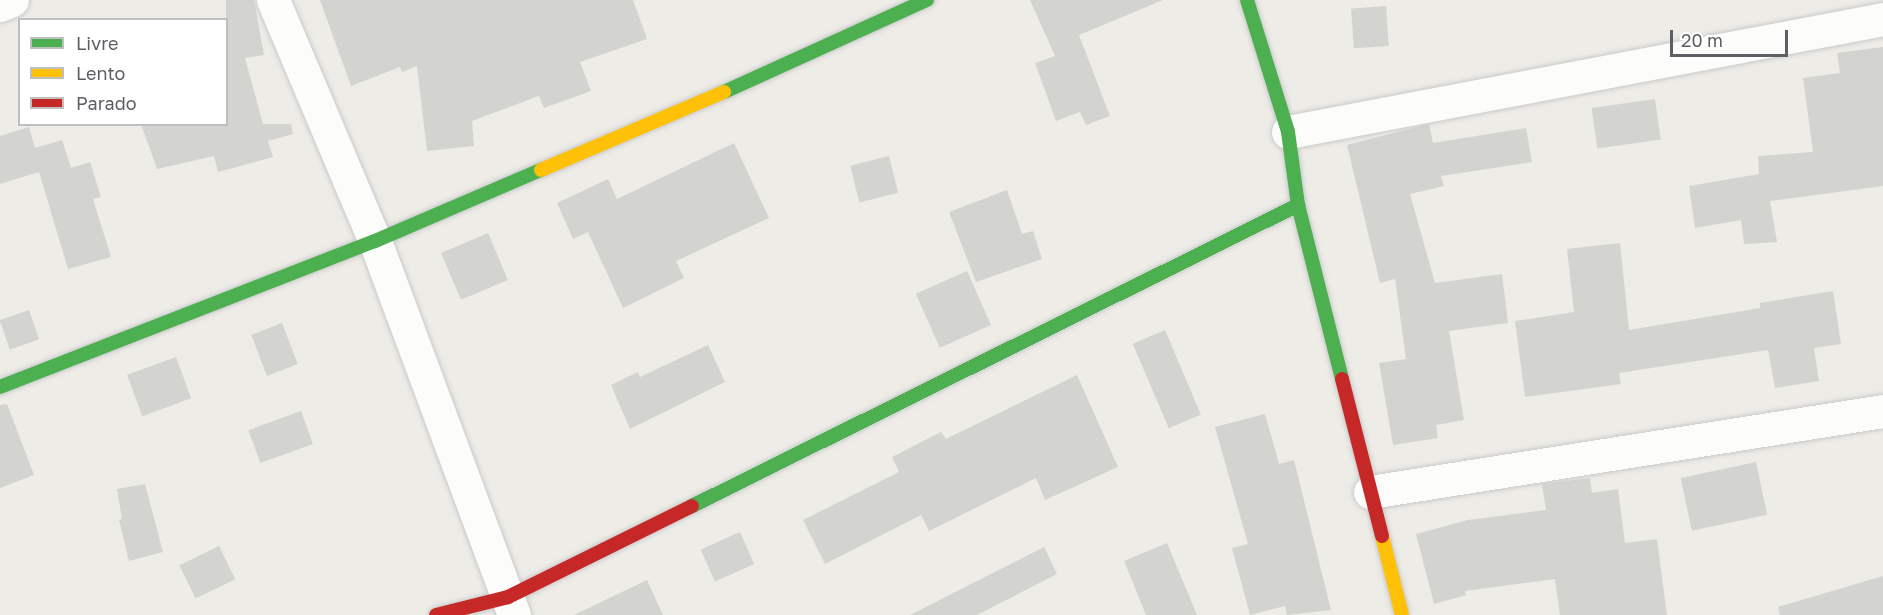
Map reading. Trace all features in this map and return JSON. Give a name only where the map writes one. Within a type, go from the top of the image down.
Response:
[{"type":"street","points":[[0,5],[12,0]]},
{"type":"street","points":[[273,0],[375,241],[511,606]]},
{"type":"street","points":[[0,387],[375,241],[802,58],[927,0]]},
{"type":"street","points":[[1247,0],[1288,132],[1298,206],[1402,615]]},
{"type":"street","points":[[1288,132],[1883,19]]},
{"type":"street","points":[[436,615],[511,606],[1298,206]]},
{"type":"street","points":[[1370,492],[1883,411]]},
{"type":"building","points":[[226,0],[254,0],[264,55],[245,58],[263,124],[291,124],[293,134],[268,141],[273,157],[218,172],[214,156],[157,169],[142,126],[228,126],[228,18],[226,18]]},
{"type":"building","points":[[320,0],[633,0],[647,39],[580,62],[591,91],[544,108],[539,96],[472,121],[474,146],[427,151],[417,66],[402,72],[400,67],[351,86]]},
{"type":"building","points":[[1030,0],[1163,0],[1079,35],[1110,116],[1086,125],[1080,112],[1056,121],[1035,63],[1055,56]]},
{"type":"building","points":[[1386,6],[1389,46],[1354,48],[1351,8]]},
{"type":"building","points":[[1883,47],[1883,186],[1770,201],[1777,242],[1744,244],[1741,220],[1695,228],[1689,186],[1759,174],[1758,156],[1813,152],[1803,78],[1840,73],[1837,53]]},
{"type":"building","points":[[1655,99],[1661,140],[1597,149],[1592,108]]},
{"type":"building","points":[[1429,124],[1433,143],[1526,128],[1532,162],[1441,176],[1444,186],[1410,194],[1435,283],[1502,274],[1508,323],[1449,331],[1464,420],[1436,425],[1438,438],[1393,445],[1379,363],[1406,359],[1395,279],[1380,283],[1347,145]]},
{"type":"building","points":[[29,127],[35,148],[62,140],[71,168],[90,162],[101,197],[93,199],[111,257],[68,269],[39,172],[0,184],[0,136]]},
{"type":"building","points":[[734,143],[769,218],[676,261],[684,278],[623,308],[588,232],[573,239],[557,203],[608,179],[617,199]]},
{"type":"building","points":[[889,156],[898,193],[859,203],[850,166]]},
{"type":"building","points":[[1007,190],[1022,234],[1033,231],[1042,259],[976,282],[949,212]]},
{"type":"building","points":[[488,233],[508,280],[461,300],[441,253]]},
{"type":"building","points":[[1620,243],[1629,330],[1760,308],[1760,303],[1833,291],[1841,344],[1814,348],[1819,381],[1775,388],[1768,350],[1619,373],[1621,384],[1525,397],[1515,321],[1574,312],[1567,249]]},
{"type":"building","points":[[967,271],[991,325],[940,348],[916,294]]},
{"type":"building","points":[[29,310],[39,339],[10,349],[0,320]]},
{"type":"building","points":[[282,323],[298,364],[267,376],[251,335]]},
{"type":"building","points":[[1165,330],[1201,415],[1169,428],[1133,344]]},
{"type":"building","points":[[708,345],[725,382],[630,429],[611,385],[638,372],[640,377]]},
{"type":"building","points":[[176,357],[191,398],[142,416],[127,375]]},
{"type":"building","points":[[1077,375],[1118,467],[1045,500],[1036,478],[929,531],[921,515],[825,564],[803,520],[899,472],[892,457],[941,432],[946,439]]},
{"type":"building","points":[[7,404],[34,475],[0,488],[0,405]]},
{"type":"building","points":[[301,411],[313,444],[260,463],[248,430]]},
{"type":"building","points":[[1265,414],[1279,464],[1294,460],[1331,610],[1287,615],[1285,606],[1250,615],[1232,548],[1248,544],[1215,427]]},
{"type":"building","points":[[1756,462],[1767,515],[1692,531],[1681,478]]},
{"type":"building","points":[[1590,478],[1592,493],[1618,489],[1625,543],[1657,539],[1667,615],[1560,615],[1555,579],[1465,591],[1466,595],[1434,604],[1416,534],[1468,520],[1546,510],[1542,484]]},
{"type":"building","points":[[145,484],[163,552],[129,561],[119,520],[122,519],[117,489]]},
{"type":"building","points":[[740,532],[754,564],[715,581],[701,549]]},
{"type":"building","points":[[1167,543],[1197,615],[1146,615],[1124,561]]},
{"type":"building","points":[[219,546],[235,579],[196,599],[179,565]]},
{"type":"building","points":[[1044,547],[1057,574],[977,615],[910,615]]},
{"type":"building","points":[[1883,576],[1883,615],[1780,615],[1778,607]]},
{"type":"building","points":[[647,580],[663,615],[574,615]]},
{"type":"traffic: fast","points":[[724,92],[927,0]]},
{"type":"traffic: fast","points":[[1247,0],[1288,132],[1298,205],[1342,379]]},
{"type":"traffic: fast","points":[[0,387],[375,241],[541,170]]},
{"type":"traffic: fast","points":[[692,506],[1298,205]]},
{"type":"traffic: slow","points":[[541,170],[724,92]]},
{"type":"traffic: slow","points":[[1382,536],[1402,615]]},
{"type":"traffic: jam","points":[[1342,379],[1382,536]]},
{"type":"traffic: jam","points":[[436,615],[508,597],[692,506]]}]
